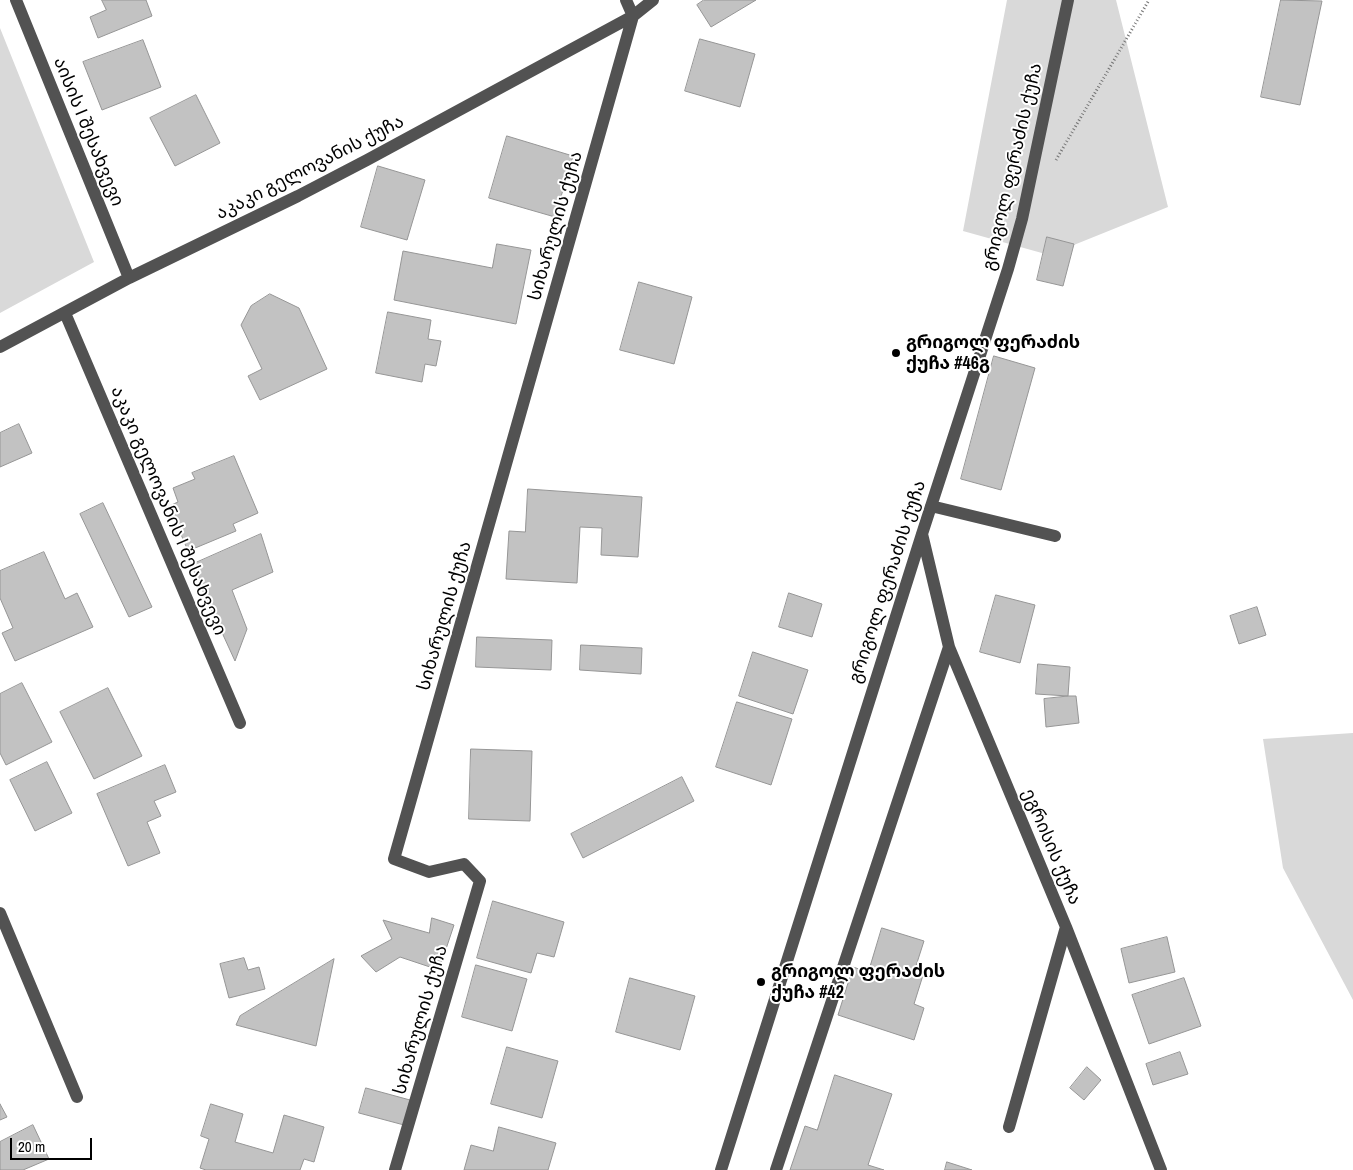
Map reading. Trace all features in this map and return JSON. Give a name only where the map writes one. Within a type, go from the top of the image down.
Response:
[{"type":"street","name":"აისის I შესახვევი","points":[[16,0],[129,278]]},
{"type":"street","points":[[626,0],[634,16]]},
{"type":"street","name":"აკაკი გელოვანის ქუჩა","points":[[0,347],[129,278],[298,196],[367,160],[634,16],[653,0]]},
{"type":"street","name":"გრიგოლ ფერაძის ქუჩა","points":[[721,1170],[922,534],[1008,269],[1022,219],[1068,0]]},
{"type":"street","name":"სიხარულის ქუჩა","points":[[395,1170],[480,881],[464,864],[429,872],[394,860],[634,16]]},
{"type":"street","name":"აკაკი გელოვანის I შესახვევი","points":[[65,312],[240,723]]},
{"type":"street","points":[[931,506],[1055,536]]},
{"type":"street","name":"ეგრისის ქუჩა","points":[[922,534],[949,647],[1066,927],[1161,1170]]},
{"type":"street","points":[[776,1170],[949,647]]},
{"type":"street","points":[[0,913],[77,1097]]},
{"type":"street","points":[[1009,1127],[1066,927]]},
{"type":"path","points":[[1052,168],[1149,0]]},
{"type":"shaded area","points":[[1007,0],[1116,0],[1168,207],[1049,255],[963,231]]},
{"type":"shaded area","points":[[0,28],[94,262],[0,313]]},
{"type":"shaded area","points":[[1353,733],[1353,1000],[1283,868],[1263,739]]},
{"type":"building","points":[[102,0],[146,0],[152,16],[98,38],[90,17],[106,10]]},
{"type":"building","points":[[704,0],[756,0],[711,27],[697,5]]},
{"type":"building","points":[[1281,0],[1322,1],[1300,105],[1261,97]]},
{"type":"building","points":[[700,39],[755,54],[740,107],[685,91]]},
{"type":"building","points":[[143,40],[161,87],[102,110],[83,62]]},
{"type":"building","points":[[196,95],[220,143],[175,166],[150,118]]},
{"type":"building","points":[[507,136],[573,156],[555,217],[489,198]]},
{"type":"building","points":[[378,166],[425,180],[407,240],[361,227]]},
{"type":"building","points":[[1047,237],[1074,244],[1063,286],[1037,280]]},
{"type":"building","points":[[497,244],[531,250],[516,324],[394,300],[403,251],[492,268]]},
{"type":"building","points":[[639,282],[692,297],[674,364],[620,350]]},
{"type":"building","points":[[270,294],[299,308],[327,369],[260,400],[248,376],[262,369],[241,325],[251,306]]},
{"type":"building","points":[[388,312],[431,320],[428,339],[441,341],[436,366],[425,364],[422,382],[376,373]]},
{"type":"building","points":[[994,356],[1035,368],[1001,490],[961,479]]},
{"type":"building","points":[[19,424],[32,453],[0,467],[0,433]]},
{"type":"building","points":[[234,456],[258,513],[233,524],[236,531],[188,551],[169,506],[178,502],[173,488],[195,479],[192,473]]},
{"type":"building","points":[[528,489],[642,497],[638,557],[601,555],[602,528],[580,527],[577,583],[506,579],[509,531],[525,532]]},
{"type":"building","points":[[103,503],[152,607],[129,617],[80,514]]},
{"type":"building","points":[[261,534],[273,572],[232,590],[247,629],[235,661],[191,565]]},
{"type":"building","points":[[44,552],[65,599],[77,593],[93,627],[15,661],[2,633],[13,628],[0,598],[0,571]]},
{"type":"building","points":[[789,593],[822,604],[812,637],[779,627]]},
{"type":"building","points":[[996,595],[1035,605],[1020,663],[980,652]]},
{"type":"building","points":[[1257,607],[1266,635],[1239,644],[1230,616]]},
{"type":"building","points":[[477,637],[552,640],[551,670],[476,667]]},
{"type":"building","points":[[581,645],[642,648],[641,674],[580,670]]},
{"type":"building","points":[[753,652],[808,670],[793,714],[739,696]]},
{"type":"building","points":[[1038,664],[1070,667],[1068,696],[1036,694]]},
{"type":"building","points":[[22,683],[52,742],[6,765],[0,753],[0,694]]},
{"type":"building","points":[[108,688],[142,756],[94,779],[60,712]]},
{"type":"building","points":[[1076,696],[1079,723],[1046,727],[1044,699]]},
{"type":"building","points":[[737,702],[792,719],[771,785],[716,767]]},
{"type":"building","points":[[471,749],[532,751],[530,821],[469,819]]},
{"type":"building","points":[[47,762],[72,813],[35,831],[10,780]]},
{"type":"building","points":[[165,765],[176,792],[154,801],[161,816],[147,822],[160,853],[128,866],[97,794]]},
{"type":"building","points":[[682,777],[694,801],[583,858],[571,834]]},
{"type":"building","points":[[493,901],[564,922],[554,957],[537,953],[531,973],[477,958]]},
{"type":"building","points":[[432,918],[454,925],[439,970],[400,957],[376,972],[361,956],[392,939],[383,920],[429,933]]},
{"type":"building","points":[[882,928],[924,941],[915,969],[924,972],[914,1004],[924,1008],[914,1040],[838,1015],[853,967],[868,972]]},
{"type":"building","points":[[1167,937],[1175,972],[1129,983],[1121,949]]},
{"type":"building","points":[[244,958],[248,970],[259,967],[265,989],[229,998],[220,964]]},
{"type":"building","points":[[334,959],[316,1046],[236,1025],[240,1016]]},
{"type":"building","points":[[476,965],[527,979],[512,1031],[462,1017]]},
{"type":"building","points":[[630,978],[695,996],[680,1050],[616,1032]]},
{"type":"building","points":[[1184,978],[1201,1026],[1149,1044],[1132,995]]},
{"type":"building","points":[[507,1047],[558,1061],[542,1118],[491,1104]]},
{"type":"building","points":[[1180,1052],[1188,1074],[1153,1085],[1146,1064]]},
{"type":"building","points":[[1087,1067],[1101,1080],[1084,1100],[1070,1088]]},
{"type":"building","points":[[835,1075],[892,1094],[868,1165],[884,1170],[790,1170],[805,1126],[817,1130]]},
{"type":"building","points":[[366,1088],[410,1100],[404,1125],[359,1113]]},
{"type":"building","points":[[0,1104],[7,1117],[0,1120]]},
{"type":"building","points":[[211,1104],[243,1114],[235,1142],[273,1153],[284,1115],[324,1127],[314,1162],[304,1159],[300,1170],[206,1170],[200,1168],[209,1139],[201,1136]]},
{"type":"building","points":[[33,1125],[49,1159],[23,1170],[0,1170],[0,1142]]},
{"type":"building","points":[[499,1127],[556,1143],[548,1170],[464,1170],[471,1145],[493,1151]]},
{"type":"building","points":[[947,1162],[972,1170],[945,1170]]},
{"type":"place","name":"გრიგოლ ფერაძის ქუჩა #46გ","points":[[896,353]]},
{"type":"place","name":"გრიგოლ ფერაძის ქუჩა #42","points":[[761,982]]}]
